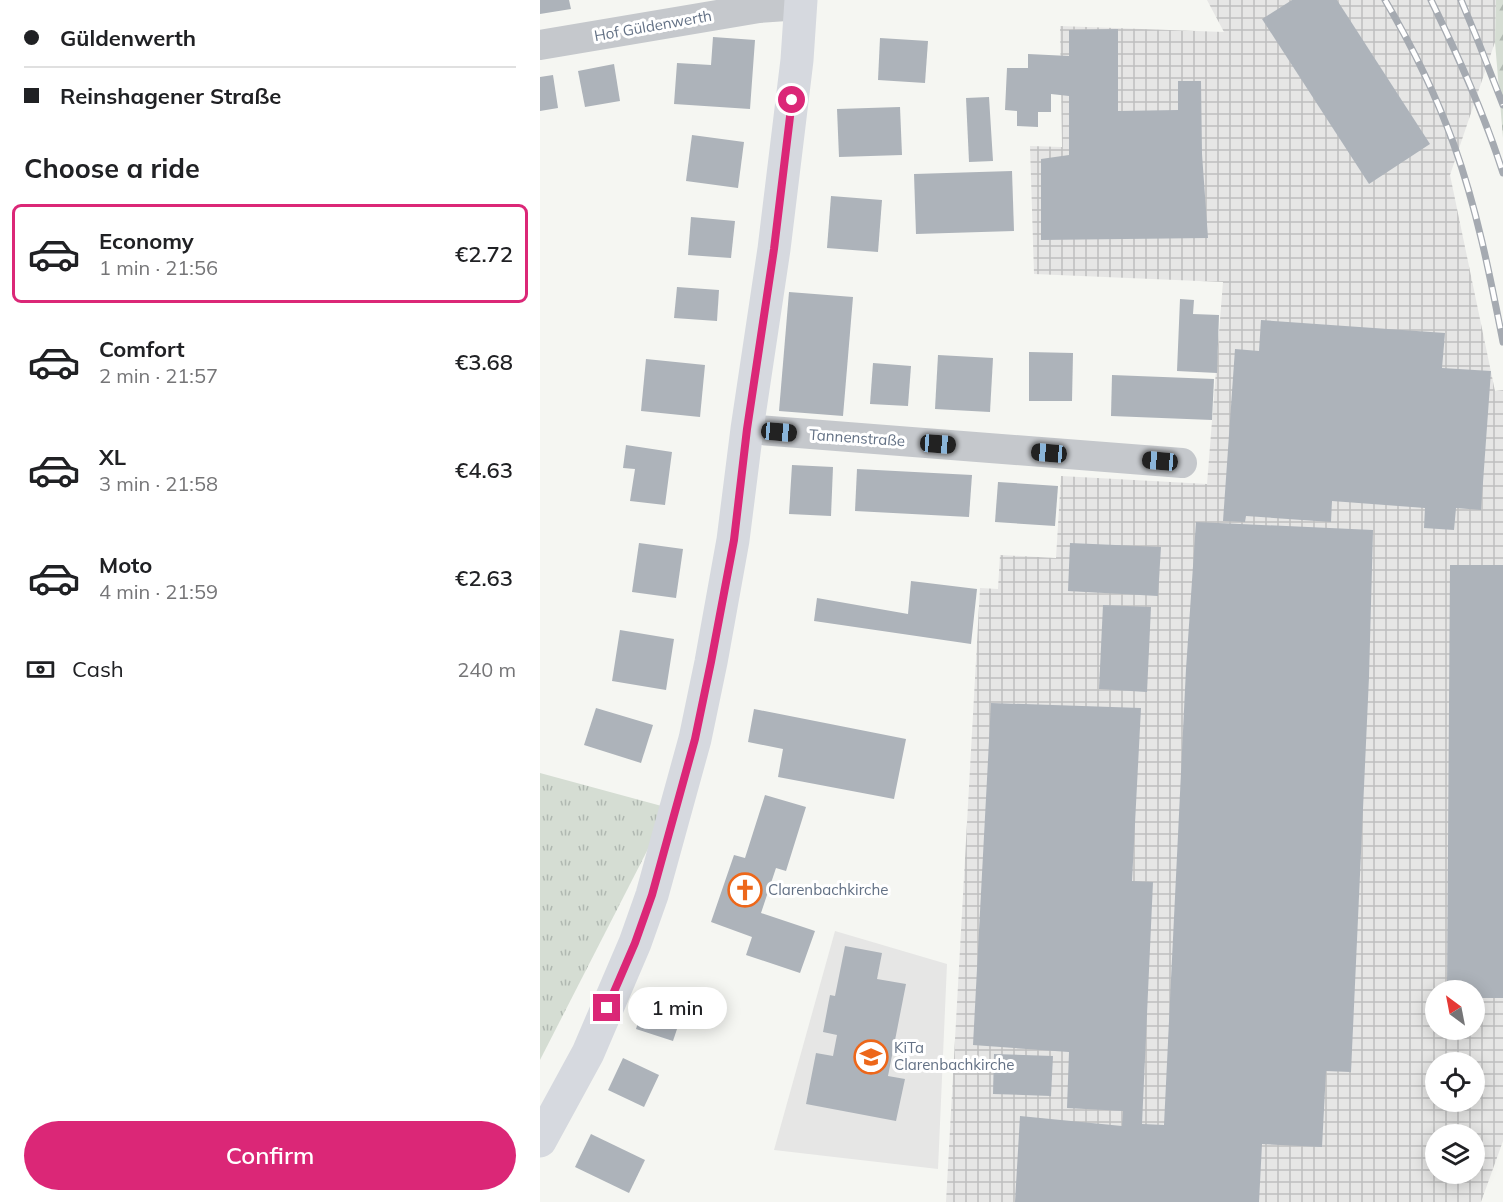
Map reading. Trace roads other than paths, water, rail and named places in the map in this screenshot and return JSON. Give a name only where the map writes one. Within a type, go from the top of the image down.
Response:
[{"type":"main road","points":[[540,1141],[588,1053],[635,943],[652,895],[695,739],[734,540],[747,429],[774,249],[797,60],[801,3]]},
{"type":"street","name":"Hof Güldenwerth","points":[[540,45],[801,3]]},
{"type":"street","name":"Tannenstraße","points":[[747,429],[1182,463]]},
{"type":"railway","points":[[1385,0],[1423,71],[1454,145],[1476,218],[1503,342]]},
{"type":"railway","points":[[1431,0],[1470,85],[1503,173]]},
{"type":"railway","points":[[1461,0],[1503,105]]},
{"type":"place","name":"Clarenbachkirche","points":[[745,890]]},
{"type":"place","name":"KiTa Clarenbachkirche","points":[[871,1057]]}]
